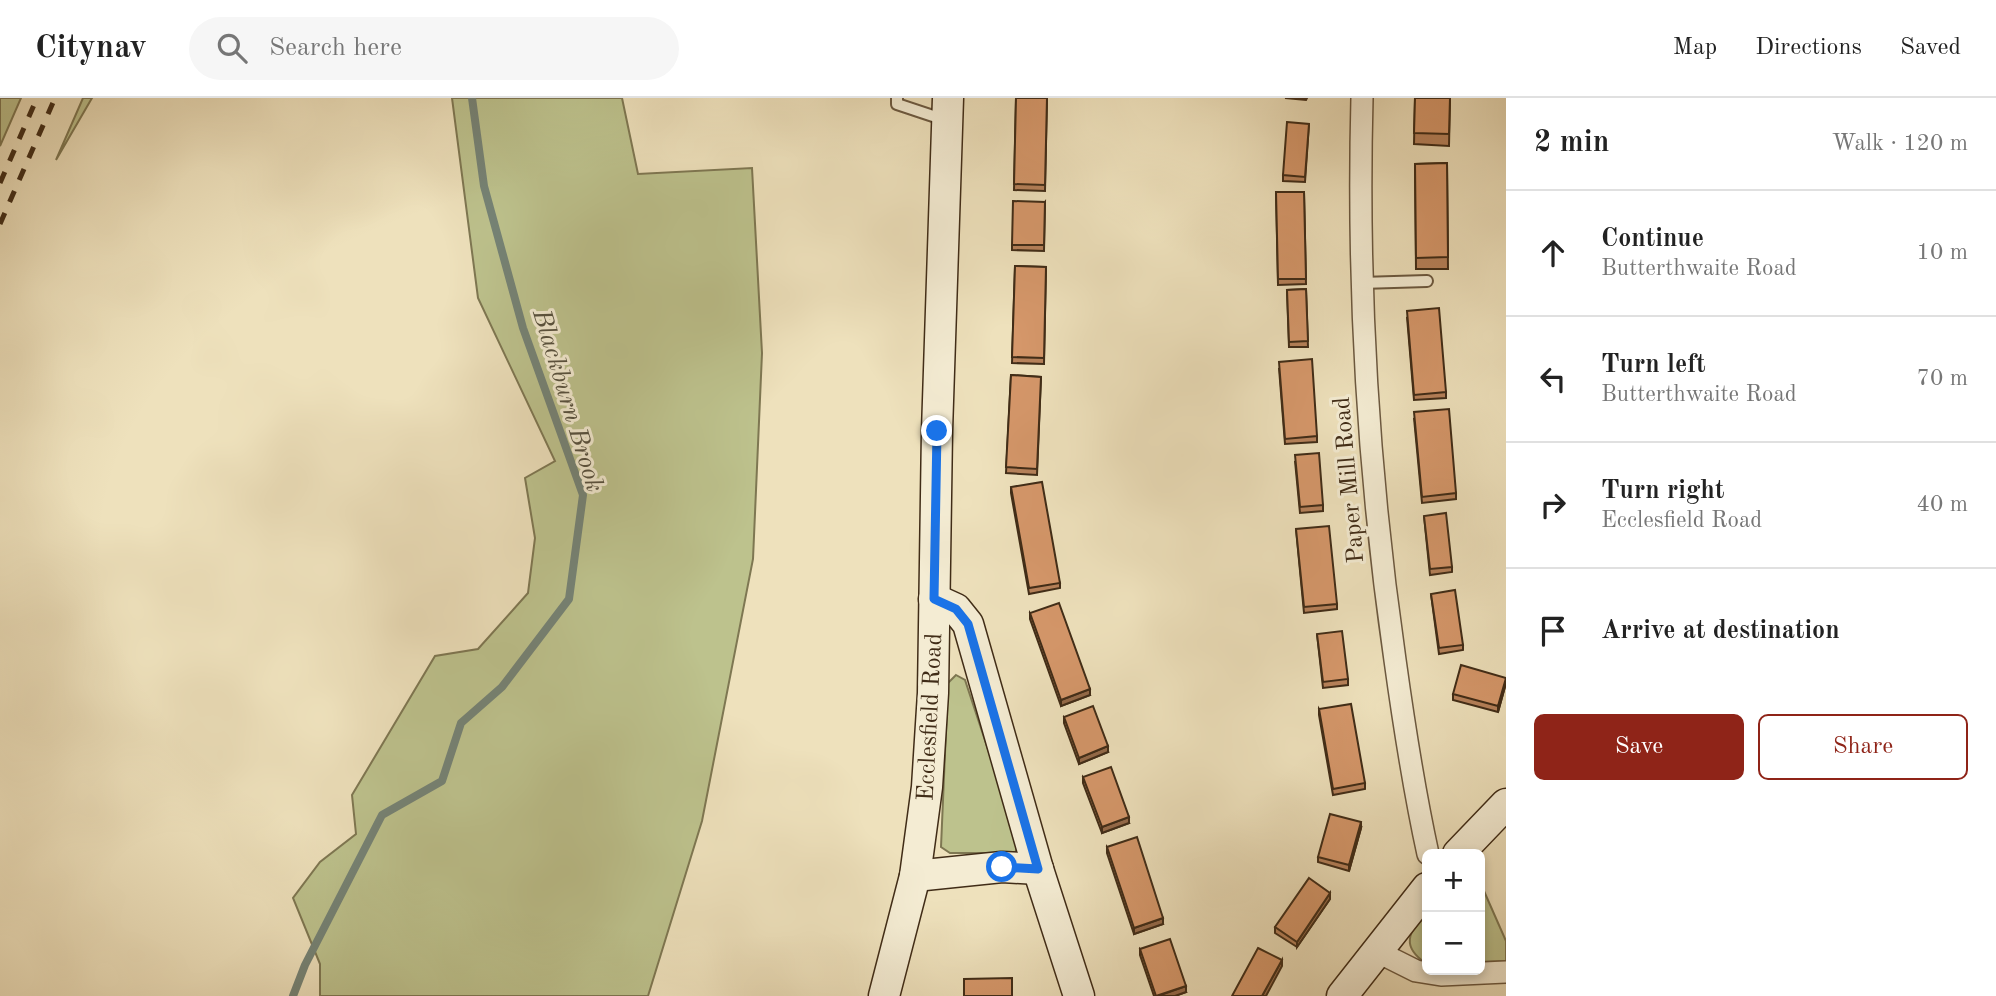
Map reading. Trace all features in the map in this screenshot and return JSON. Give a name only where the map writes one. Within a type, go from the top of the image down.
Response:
[{"type":"main road","name":"Ecclesfield Road","points":[[884,996],[915,876],[927,787],[933,692],[948,110]]},
{"type":"main road","points":[[934,599],[956,609],[968,624],[1038,869],[1079,996]]},
{"type":"main road","points":[[1463,849],[1506,804]]},
{"type":"main road","points":[[915,876],[1002,867],[1038,869]]},
{"type":"main road","points":[[1342,996],[1422,895]]},
{"type":"street","name":"Paper Mill Road","points":[[1362,98],[1360,283],[1367,404],[1382,571],[1409,757],[1427,849]]},
{"type":"street","points":[[1378,952],[1416,971],[1441,975],[1506,972]]},
{"type":"lane","points":[[897,98],[897,104],[948,110]]},
{"type":"lane","points":[[1360,283],[1427,281]]},
{"type":"green space","points":[[0,98],[21,98],[0,146]]},
{"type":"green space","points":[[83,98],[92,98],[56,160]]},
{"type":"green space","points":[[452,98],[622,98],[638,174],[752,168],[762,353],[753,559],[702,821],[648,996],[320,996],[320,964],[293,898],[320,862],[356,834],[352,795],[435,656],[478,649],[528,593],[535,538],[525,478],[555,461],[478,298]]},
{"type":"green space","points":[[956,675],[965,680],[1019,843],[1015,853],[950,853],[941,847],[948,683]]},
{"type":"green space","points":[[1485,893],[1506,941],[1506,961],[1485,962]]},
{"type":"green space","points":[[1422,915],[1422,960],[1410,944],[1416,924]]},
{"type":"building","points":[[1016,98],[1047,98],[1045,185],[1014,184]]},
{"type":"building","points":[[1415,98],[1450,98],[1449,134],[1414,133]]},
{"type":"building","points":[[1287,122],[1309,124],[1305,177],[1283,175]]},
{"type":"building","points":[[1447,163],[1448,257],[1416,258],[1415,164]]},
{"type":"building","points":[[1276,192],[1304,192],[1306,279],[1278,279]]},
{"type":"building","points":[[1013,201],[1045,202],[1044,245],[1012,245]]},
{"type":"building","points":[[1015,266],[1046,267],[1044,358],[1012,357]]},
{"type":"building","points":[[1306,289],[1308,341],[1289,342],[1287,290]]},
{"type":"building","points":[[1439,308],[1446,392],[1414,395],[1407,311]]},
{"type":"building","points":[[1312,359],[1317,436],[1285,439],[1279,362]]},
{"type":"building","points":[[1011,375],[1041,377],[1037,469],[1006,467]]},
{"type":"building","points":[[1449,409],[1456,493],[1422,497],[1414,412]]},
{"type":"building","points":[[1319,453],[1323,505],[1300,507],[1295,455]]},
{"type":"building","points":[[1042,482],[1060,583],[1029,588],[1011,487]]},
{"type":"building","points":[[1446,513],[1452,567],[1430,569],[1424,516]]},
{"type":"building","points":[[1329,526],[1337,604],[1304,607],[1296,529]]},
{"type":"building","points":[[1455,590],[1463,645],[1439,648],[1431,594]]},
{"type":"building","points":[[1059,603],[1090,689],[1061,700],[1030,613]]},
{"type":"building","points":[[1342,631],[1348,679],[1323,682],[1317,634]]},
{"type":"building","points":[[1461,665],[1506,678],[1498,706],[1453,694]]},
{"type":"building","points":[[1351,704],[1365,783],[1333,789],[1319,709]]},
{"type":"building","points":[[1093,706],[1108,746],[1079,758],[1064,717]]},
{"type":"building","points":[[1111,767],[1129,817],[1102,827],[1083,777]]},
{"type":"building","points":[[1330,814],[1361,822],[1349,865],[1318,857]]},
{"type":"building","points":[[1137,837],[1163,918],[1134,928],[1107,847]]},
{"type":"building","points":[[1309,878],[1330,893],[1297,942],[1275,927]]},
{"type":"building","points":[[1170,939],[1186,986],[1156,996],[1140,949]]},
{"type":"building","points":[[1258,948],[1282,960],[1262,996],[1232,996]]},
{"type":"building","points":[[1012,978],[1012,996],[964,996],[964,979]]},
{"type":"waterway","name":"Blackburn Brook","points":[[293,996],[305,965],[382,815],[442,781],[461,723],[502,687],[569,599],[583,495],[523,328],[484,186],[472,98]]},
{"type":"railway","points":[[0,183],[37,98]]},
{"type":"railway","points":[[0,224],[55,98]]},
{"type":"route","points":[[937,431],[934,599],[956,609],[968,624],[1038,869],[1002,867]]}]
